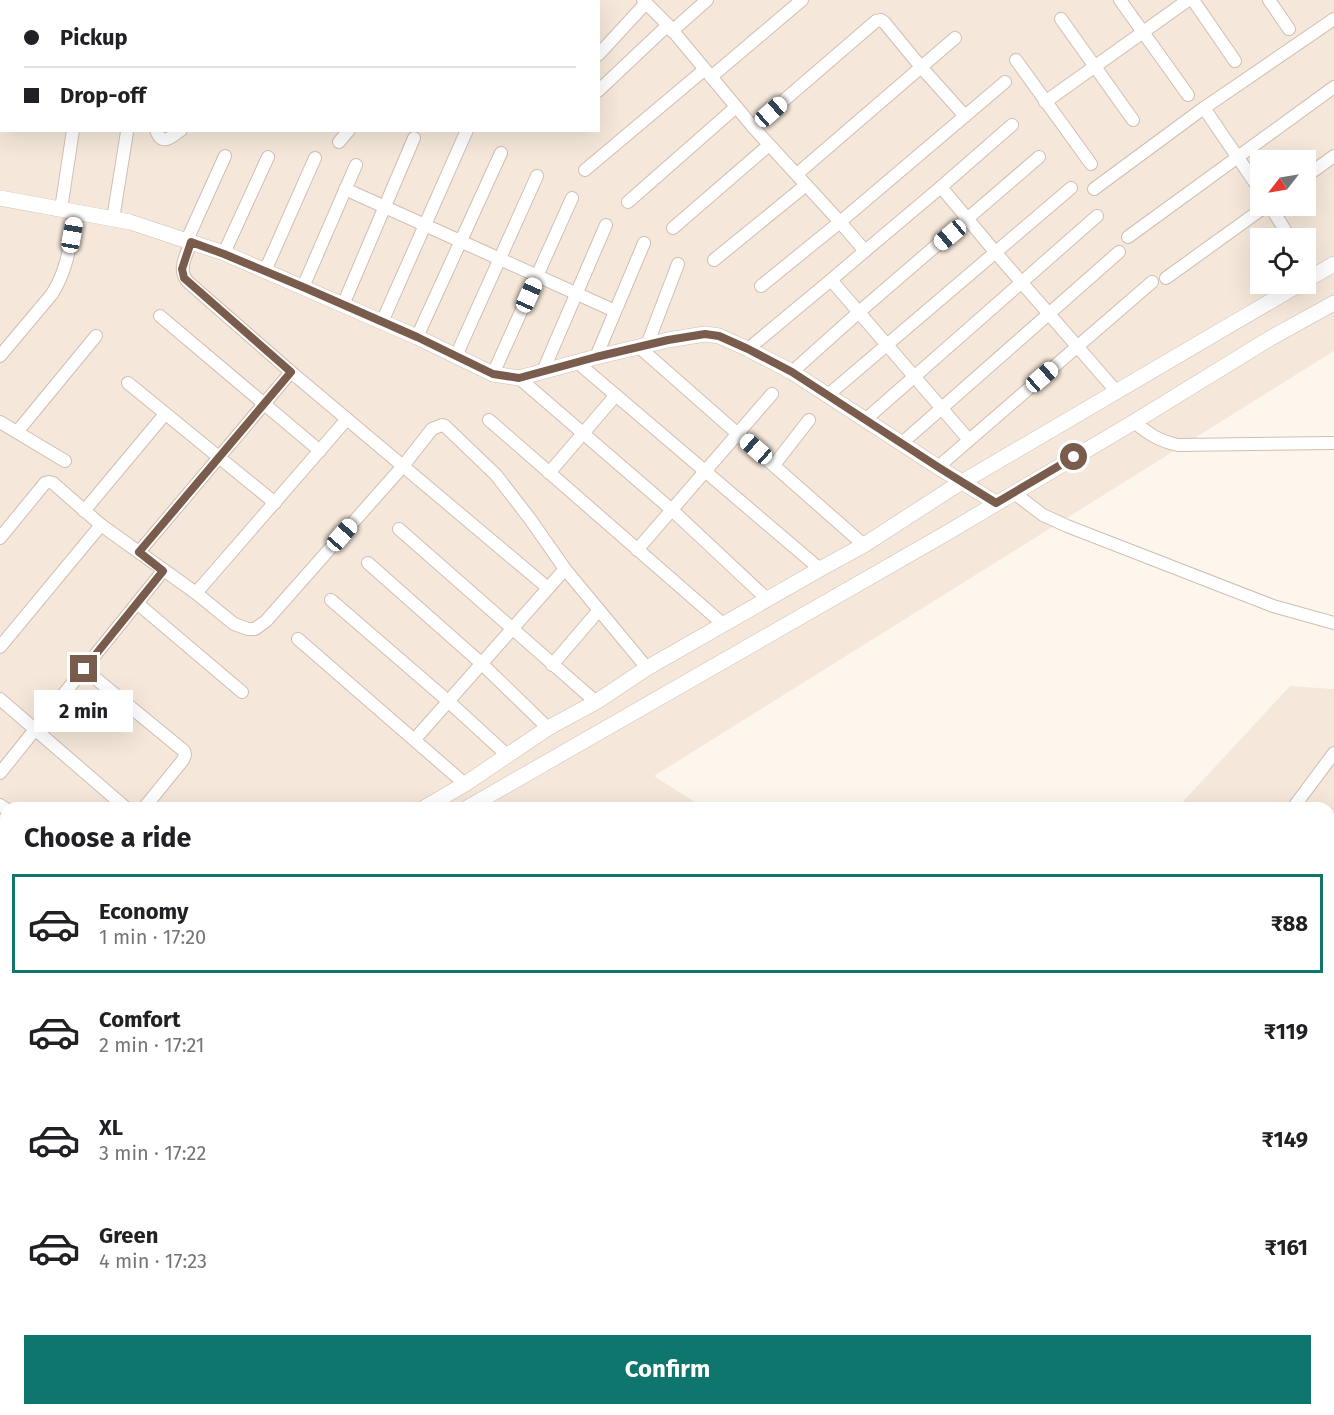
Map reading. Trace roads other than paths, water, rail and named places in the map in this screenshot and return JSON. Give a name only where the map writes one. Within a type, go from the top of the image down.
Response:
[{"type":"street","points":[[600,89],[670,28],[707,0]]},
{"type":"street","points":[[585,170],[802,0]]},
{"type":"street","points":[[1120,0],[1188,95]]},
{"type":"street","points":[[1046,102],[1188,0]]},
{"type":"street","points":[[1193,0],[1235,61]]},
{"type":"street","points":[[1269,0],[1289,29]]},
{"type":"street","points":[[600,53],[645,2],[670,28],[753,127],[865,251]]},
{"type":"street","points":[[1061,19],[1133,120]]},
{"type":"street","points":[[1094,189],[1204,108],[1334,19]]},
{"type":"street","points":[[753,127],[876,21],[880,20],[966,116]]},
{"type":"street","points":[[796,174],[955,38]]},
{"type":"street","points":[[1016,60],[1091,164]]},
{"type":"street","points":[[760,286],[840,222],[1005,82]]},
{"type":"street","points":[[1128,237],[1334,87]]},
{"type":"street","points":[[628,202],[736,107]]},
{"type":"street","points":[[1204,108],[1250,175]]},
{"type":"street","points":[[748,349],[1012,125]]},
{"type":"street","points":[[0,356],[52,294],[66,266],[73,132]]},
{"type":"street","points":[[113,219],[127,132]]},
{"type":"street","points":[[157,132],[163,140],[178,132]]},
{"type":"street","points":[[339,142],[347,132]]},
{"type":"street","points":[[382,322],[467,132]]},
{"type":"street","points":[[343,305],[414,138]]},
{"type":"street","points":[[673,228],[770,146]]},
{"type":"street","points":[[417,337],[501,153]]},
{"type":"street","points":[[225,156],[189,241],[182,269],[184,278],[291,372],[548,588]]},
{"type":"street","points":[[1316,169],[1334,156]]},
{"type":"street","points":[[224,254],[268,157]]},
{"type":"street","points":[[792,372],[1039,157]]},
{"type":"street","points":[[265,272],[315,158]]},
{"type":"street","points":[[303,287],[356,165]]},
{"type":"street","points":[[456,356],[537,176]]},
{"type":"street","points":[[714,260],[806,185]]},
{"type":"street","points":[[941,187],[1116,391]]},
{"type":"street","points":[[828,395],[1071,188]]},
{"type":"street","points":[[345,189],[615,311]]},
{"type":"street","points":[[0,198],[130,222],[189,241],[303,287],[417,337],[493,374],[519,378],[668,340],[713,334],[792,372],[938,467],[958,485],[989,507]]},
{"type":"street","points":[[493,374],[572,198]]},
{"type":"street","points":[[865,420],[1097,216]]},
{"type":"street","points":[[1166,278],[1252,216]]},
{"type":"street","points":[[543,371],[606,225]]},
{"type":"street","points":[[596,357],[644,243]]},
{"type":"street","points":[[902,443],[1119,252]]},
{"type":"street","points":[[643,346],[678,264]]},
{"type":"street","points":[[1316,271],[1334,264]]},
{"type":"street","points":[[831,280],[969,440]]},
{"type":"street","points":[[938,467],[1152,282]]},
{"type":"street","points":[[434,802],[548,728],[596,702],[647,668],[864,545],[918,509],[1275,294]]},
{"type":"street","points":[[477,802],[945,534],[1269,339],[1334,303]]},
{"type":"street","points":[[160,316],[320,451]]},
{"type":"street","points":[[17,432],[96,336]]},
{"type":"street","points":[[643,346],[864,545]]},
{"type":"street","points":[[578,363],[820,569]]},
{"type":"street","points":[[139,552],[291,372]]},
{"type":"street","points":[[519,378],[672,510],[767,599]]},
{"type":"street","points":[[128,383],[275,503]]},
{"type":"street","points":[[637,550],[772,394]]},
{"type":"street","points":[[549,473],[616,395]]},
{"type":"street","points":[[84,511],[165,414]]},
{"type":"street","points":[[196,593],[347,419]]},
{"type":"street","points":[[489,420],[723,624]]},
{"type":"street","points":[[774,465],[809,420]]},
{"type":"street","points":[[0,422],[65,460]]},
{"type":"street","points":[[1134,422],[1150,435],[1178,445],[1334,443]]},
{"type":"street","points":[[0,538],[45,483],[53,483],[101,525],[196,593],[234,624],[255,629],[261,626],[403,466],[432,429],[439,425],[445,426],[486,464],[530,519],[565,569],[647,668]]},
{"type":"street","points":[[1014,493],[1043,515],[1066,526],[1273,606],[1334,623]]},
{"type":"street","points":[[0,647],[101,525]]},
{"type":"street","points":[[399,529],[596,702]]},
{"type":"street","points":[[368,563],[482,663],[548,728]]},
{"type":"street","points":[[415,739],[565,569]]},
{"type":"street","points":[[0,773],[163,571]]},
{"type":"street","points":[[331,600],[507,755]]},
{"type":"street","points":[[137,603],[242,692]]},
{"type":"street","points":[[552,665],[599,610]]},
{"type":"street","points":[[298,639],[465,784]]},
{"type":"street","points":[[84,669],[184,751],[183,760],[149,802]]},
{"type":"street","points":[[0,699],[119,802]]},
{"type":"street","points":[[1297,802],[1334,753]]}]
